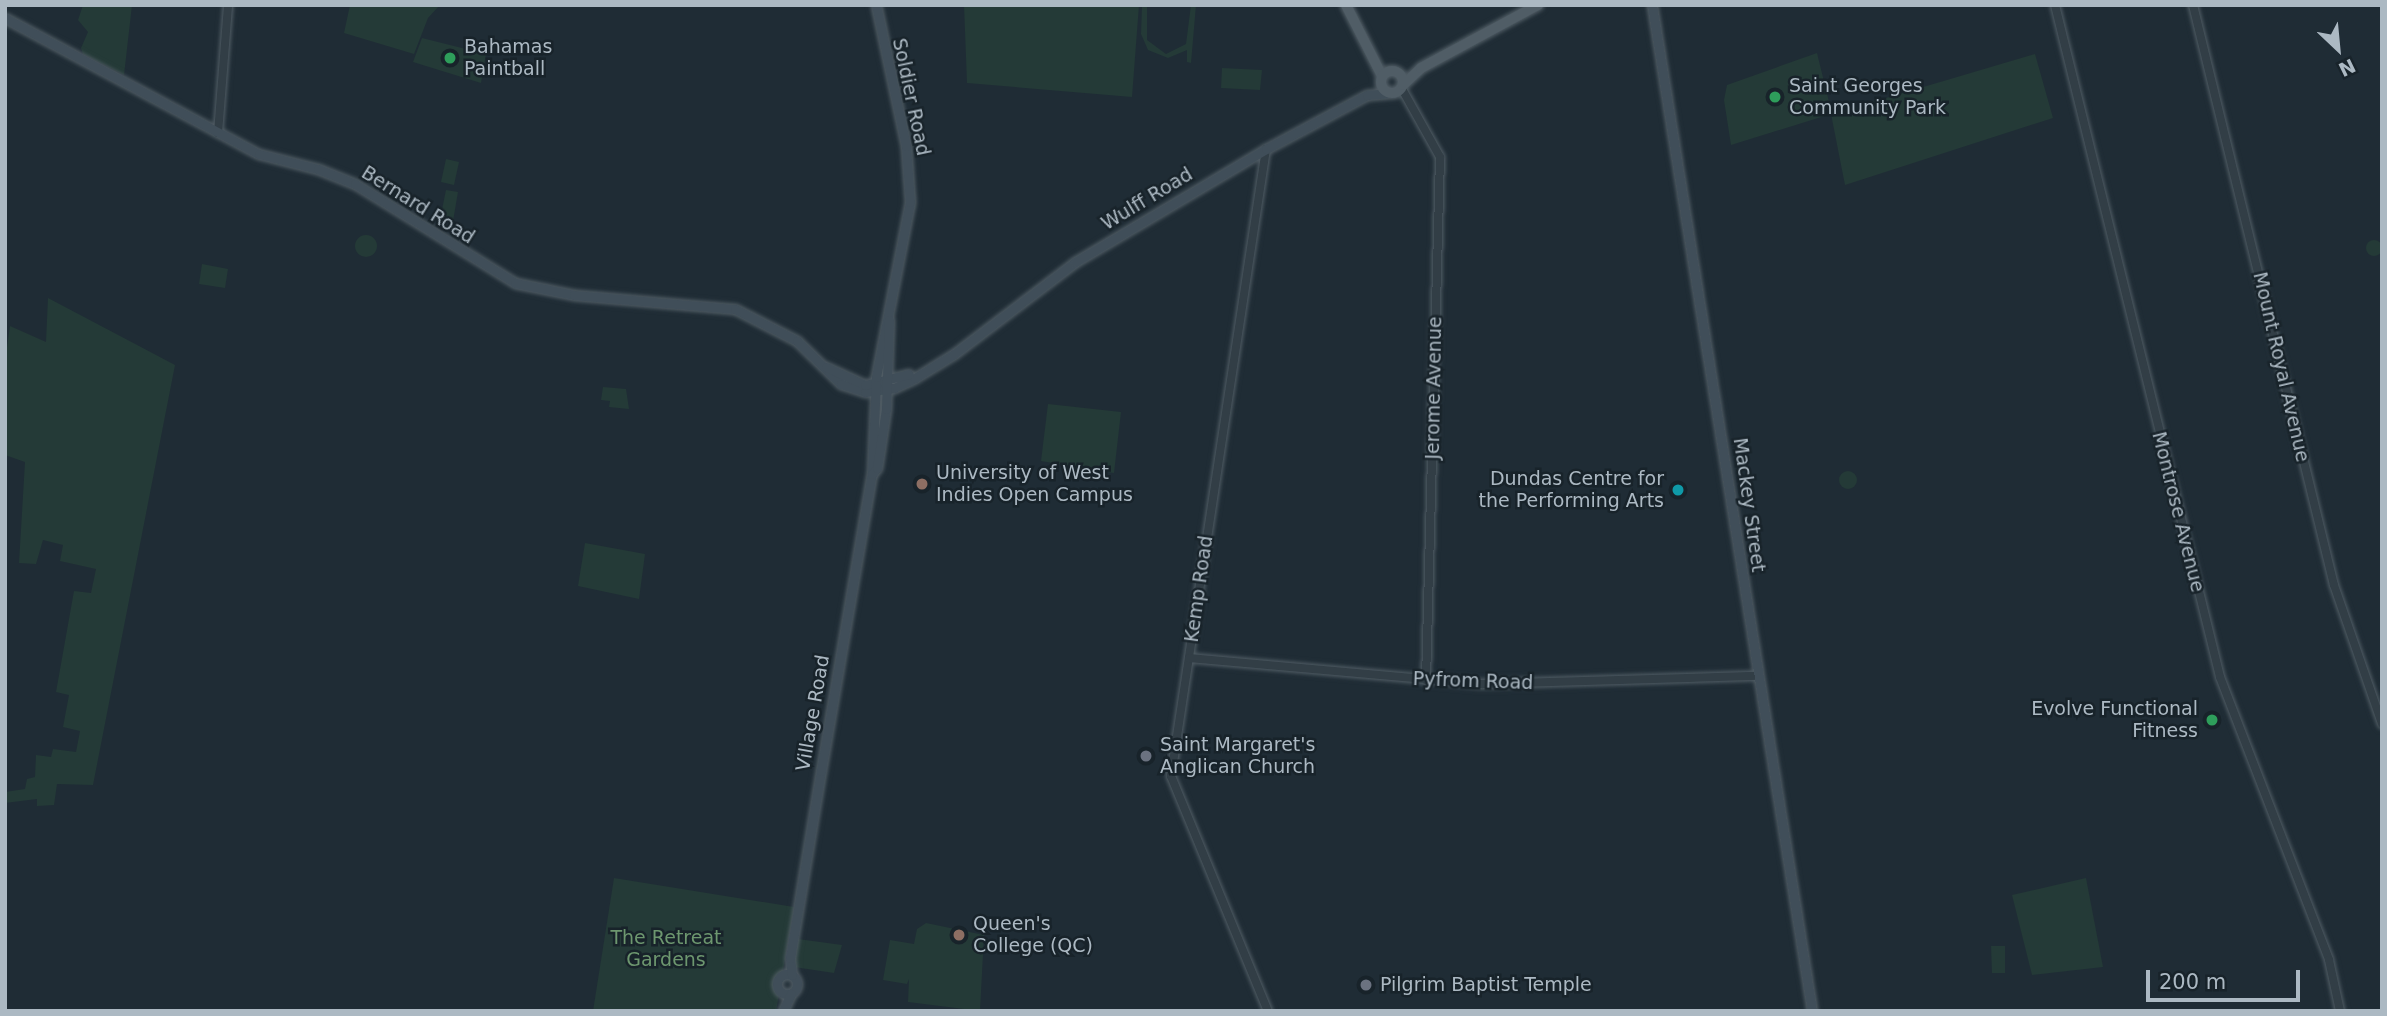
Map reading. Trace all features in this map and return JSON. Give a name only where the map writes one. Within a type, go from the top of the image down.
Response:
[{"type":"main road","name":"Soldier Road","points":[[876,5],[906,146],[910,194],[880,387]]},
{"type":"main road","points":[[1348,5],[1385,67],[1403,78],[1397,90]]},
{"type":"main road","points":[[1348,5],[1382,77],[1397,90]]},
{"type":"main road","points":[[1397,90],[1420,68],[1538,5]]},
{"type":"main road","name":"Mackey Street","points":[[1652,5],[1812,1011]]},
{"type":"main road","name":"Bernard Road","points":[[5,18],[259,154],[318,169],[355,184],[515,283],[574,295],[735,309],[797,341],[841,384],[880,387]]},
{"type":"main road","points":[[1382,77],[1394,71],[1420,68]]},
{"type":"main road","name":"Wulff Road","points":[[1367,95],[1382,77]]},
{"type":"main road","name":"Wulff Road","points":[[880,387],[915,378],[957,350],[1074,262],[1266,149],[1367,95],[1397,90]]},
{"type":"main road","name":"Village Road","points":[[782,1011],[777,983],[787,975],[872,474],[877,468],[880,387]]},
{"type":"main road","name":"Village Road","points":[[782,1011],[797,985],[787,975]]},
{"type":"main road","points":[[780,992],[791,994]]},
{"type":"street","points":[[218,133],[228,5]]},
{"type":"street","name":"Montrose Avenue","points":[[2055,5],[2220,677],[2329,960],[2341,1009]]},
{"type":"street","name":"Mount Royal Avenue","points":[[2193,5],[2334,585],[2382,724]]},
{"type":"street","name":"Jerome Avenue","points":[[1397,90],[1440,157],[1426,680]]},
{"type":"street","name":"Kemp Road","points":[[1266,149],[1171,783],[1242,940],[1268,1011]]},
{"type":"street","name":"Pyfrom Road","points":[[1189,658],[1426,680],[1514,684],[1758,676]]},
{"type":"green space","points":[[83,5],[132,5],[124,75],[83,54],[81,48],[88,32],[78,20]]},
{"type":"green space","points":[[350,5],[440,5],[428,18],[414,54],[344,33]]},
{"type":"green space","points":[[964,5],[1139,5],[1132,97],[967,83]]},
{"type":"green space","points":[[1142,5],[1147,5],[1147,40],[1166,54],[1186,44],[1191,5],[1196,5],[1191,63],[1187,62],[1187,50],[1168,58],[1148,50],[1141,34]]},
{"type":"green space","name":"Bahamas Paintball","points":[[422,38],[486,54],[481,83],[413,62]]},
{"type":"green space","points":[[1817,53],[1832,114],[2035,54],[2053,118],[1845,185],[1831,114],[1731,145],[1724,100],[1727,85]]},
{"type":"green space","points":[[1222,68],[1262,70],[1260,90],[1221,88]]},
{"type":"green space","points":[[446,159],[459,162],[454,185],[441,182]]},
{"type":"green space","points":[[446,190],[458,192],[453,221],[440,219]]},
{"type":"green space","points":[[366,235],[374,238],[377,246],[374,254],[366,257],[358,254],[355,246],[358,238]]},
{"type":"green space","points":[[2374,240],[2380,242],[2380,254],[2374,256],[2368,254],[2366,248],[2368,242]]},
{"type":"green space","points":[[202,264],[228,269],[225,288],[199,284]]},
{"type":"green space","points":[[48,298],[175,365],[93,785],[57,784],[54,805],[37,806],[37,799],[5,803],[5,792],[25,789],[27,779],[35,777],[36,755],[51,757],[53,749],[76,752],[80,731],[63,727],[69,695],[56,692],[74,591],[91,593],[96,569],[60,561],[63,545],[43,540],[36,564],[19,563],[25,462],[5,455],[5,361],[10,326],[46,342]]},
{"type":"green space","points":[[603,387],[626,389],[629,409],[609,407],[610,401],[601,400]]},
{"type":"green space","points":[[1048,404],[1121,412],[1114,473],[1041,461]]},
{"type":"green space","points":[[1848,471],[1855,473],[1855,487],[1848,489],[1841,487],[1839,480],[1841,473]]},
{"type":"green space","points":[[585,543],[645,554],[639,599],[578,586]]},
{"type":"green space","name":"The Retreat Gardens","points":[[614,878],[794,907],[776,1011],[593,1011]]},
{"type":"green space","points":[[2086,878],[2103,967],[2032,975],[2012,895]]},
{"type":"green space","points":[[926,923],[984,935],[980,1011],[908,1002],[909,979],[907,984],[883,980],[890,940],[914,944],[917,929]]},
{"type":"green space","points":[[798,939],[842,945],[834,973],[794,967]]},
{"type":"green space","points":[[1991,946],[2005,946],[2005,973],[1992,973]]},
{"type":"place","name":"Bahamas Paintball","points":[[450,58]]},
{"type":"place","name":"Saint Georges Community Park","points":[[1775,97]]},
{"type":"place","name":"University of West Indies Open Campus","points":[[922,484]]},
{"type":"place","name":"Dundas Centre for the Performing Arts","points":[[1678,490]]},
{"type":"place","name":"Evolve Functional Fitness","points":[[2212,720]]},
{"type":"place","name":"Saint Margaret's Anglican Church","points":[[1146,756]]},
{"type":"place","name":"Queen's College (QC)","points":[[959,935]]},
{"type":"place","name":"Pilgrim Baptist Temple","points":[[1366,985]]}]
